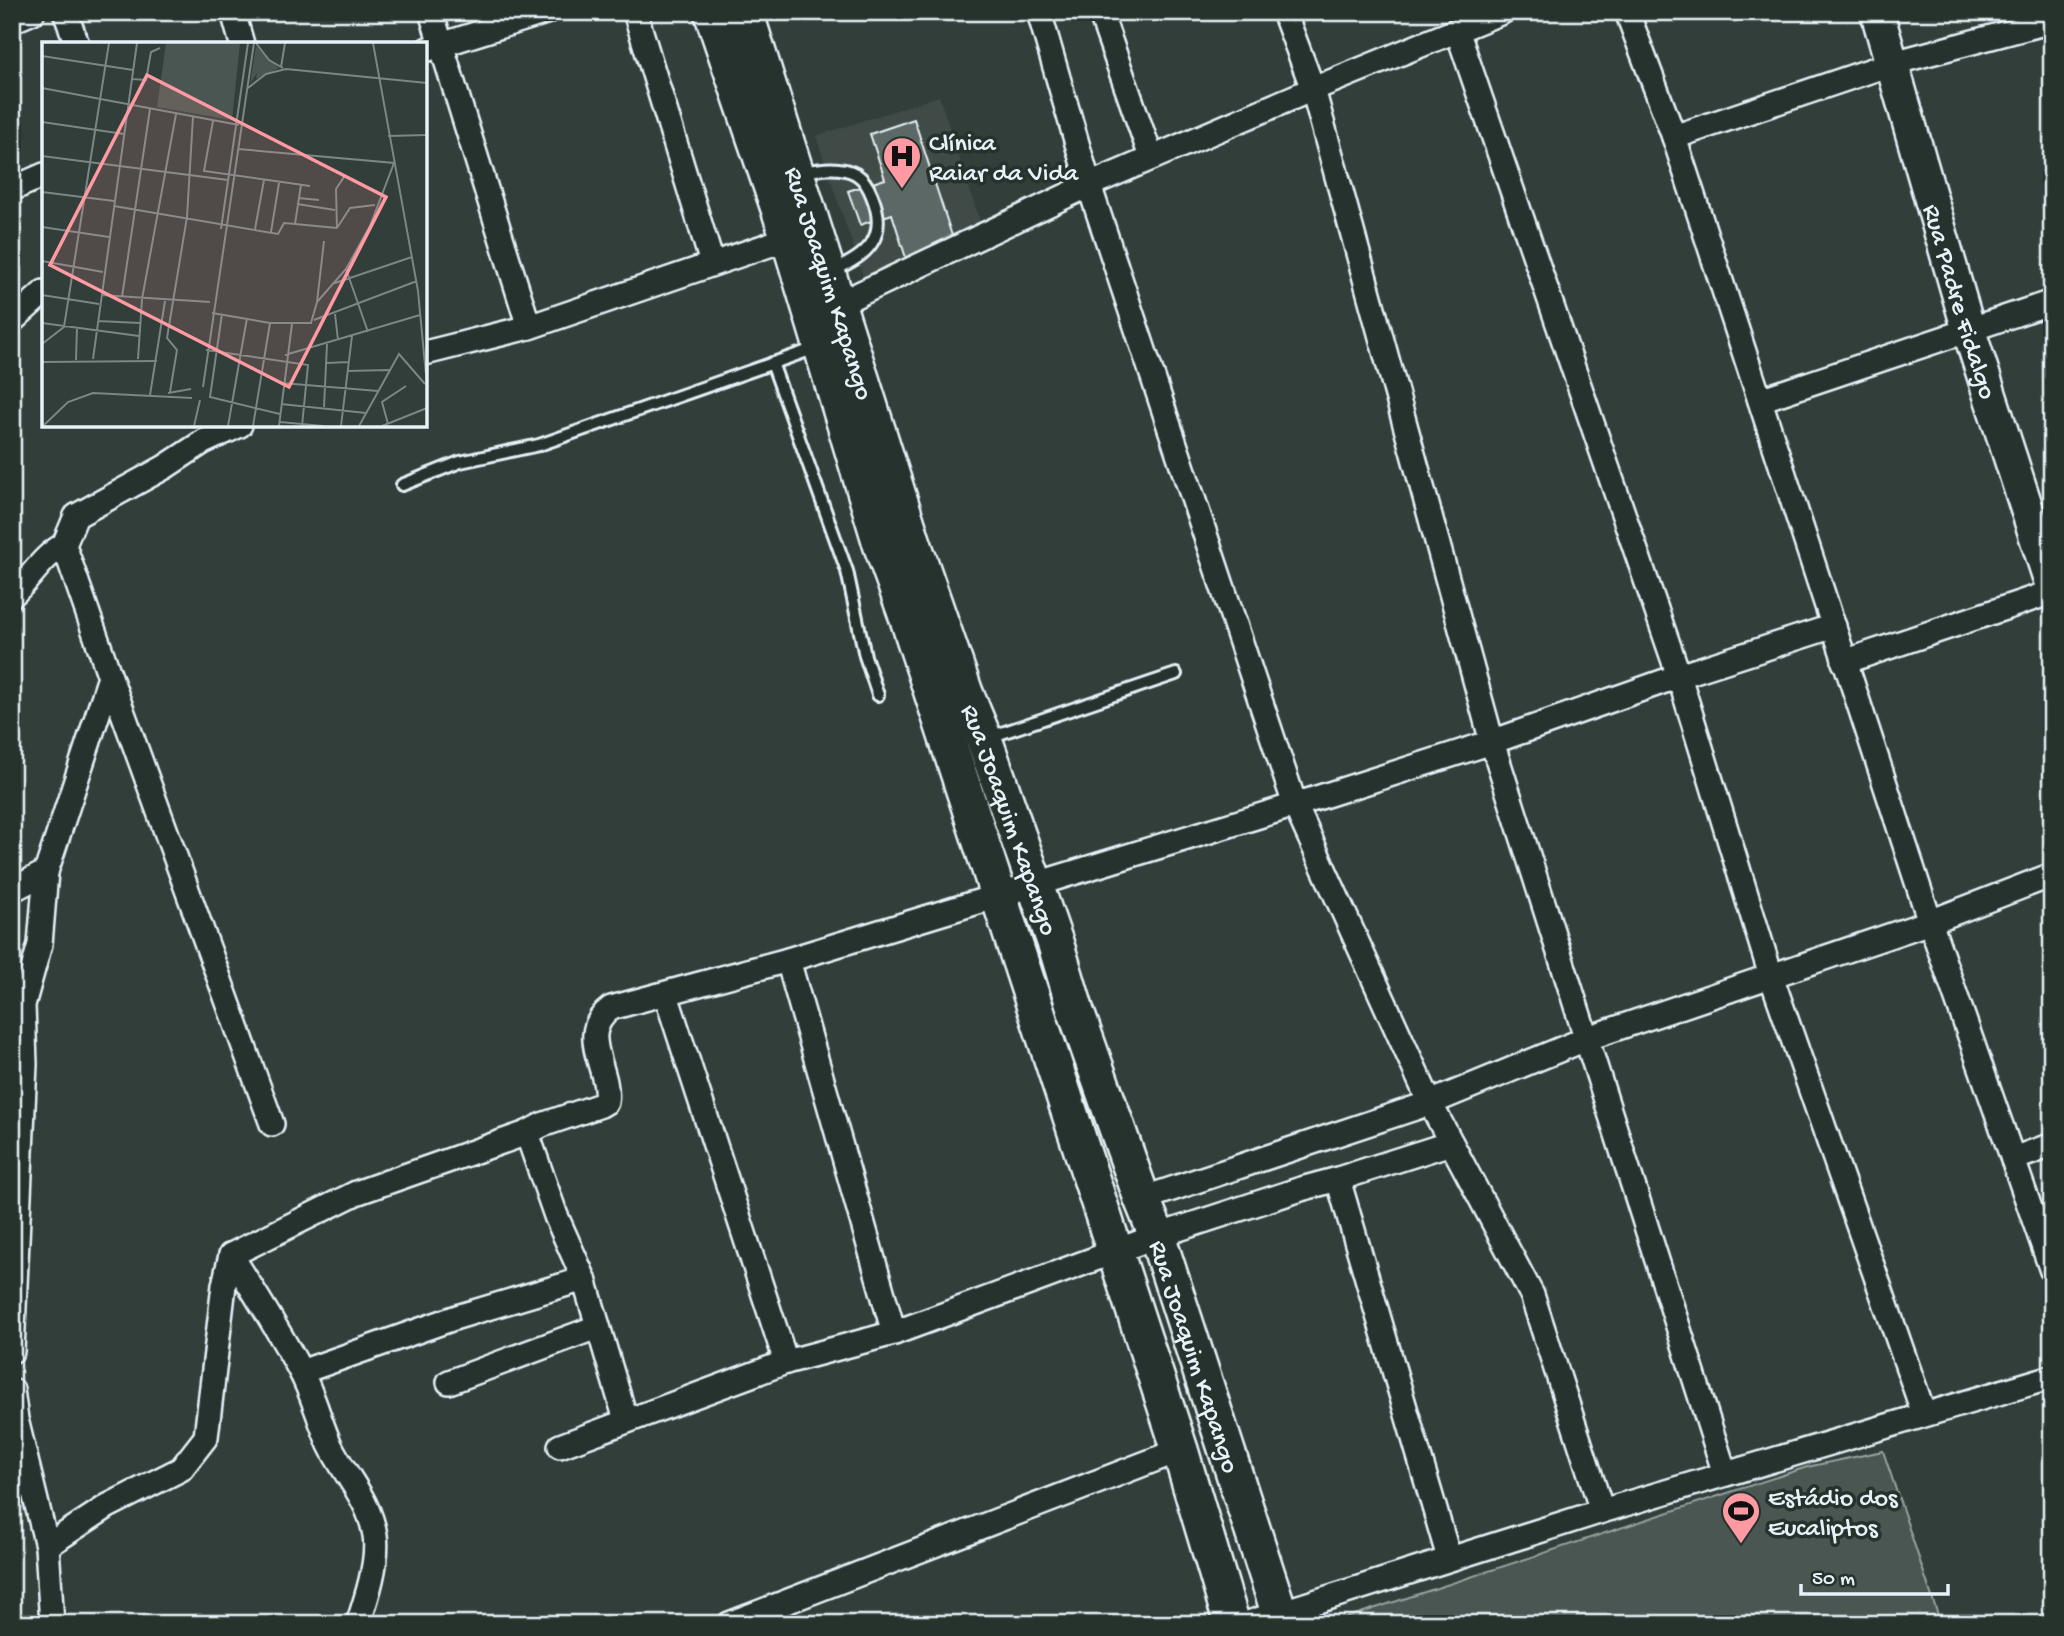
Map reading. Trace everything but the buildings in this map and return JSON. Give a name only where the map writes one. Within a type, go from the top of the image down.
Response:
[{"type":"main road","name":"Rua Joaquim Kapango","points":[[712,12],[789,238],[881,544],[1116,1251],[1232,1624]]},
{"type":"main road","name":"Rua Joaquim Kapango","points":[[745,12],[912,543],[984,739],[1157,1236],[1282,1619]]},
{"type":"street","points":[[12,21],[33,12]]},
{"type":"street","points":[[65,12],[76,42]]},
{"type":"street","points":[[233,12],[241,42]]},
{"type":"street","points":[[431,12],[433,47],[529,327]]},
{"type":"street","points":[[433,47],[546,12]]},
{"type":"street","points":[[635,12],[712,263]]},
{"type":"street","points":[[1039,12],[1089,185],[1295,805],[1430,1103],[1532,1295],[1602,1511]]},
{"type":"street","points":[[1100,12],[1152,158]]},
{"type":"street","points":[[1284,12],[1313,89],[1492,742],[1725,1474]]},
{"type":"street","points":[[833,288],[1089,185],[1502,12]]},
{"type":"street","points":[[1627,12],[1674,137],[1930,922],[2052,1271]]},
{"type":"street","name":"Rua Padre Fidalgo","points":[[1877,12],[1969,331],[2052,586]]},
{"type":"street","points":[[1674,137],[1893,63],[2052,21]]},
{"type":"street","points":[[1457,30],[1679,676],[1771,976],[1924,1414]]},
{"type":"street","points":[[12,189],[42,176]]},
{"type":"street","points":[[427,352],[529,327],[789,238]]},
{"type":"street","points":[[12,321],[42,294]]},
{"type":"street","points":[[1760,400],[2052,302]]},
{"type":"street","points":[[231,427],[201,434],[165,467],[76,516],[64,545],[272,1124]]},
{"type":"street","points":[[12,596],[53,550],[64,545]]},
{"type":"street","points":[[1844,662],[2052,592]]},
{"type":"street","points":[[47,1546],[108,1506],[181,1469],[206,1437],[224,1285],[232,1255],[356,1193],[527,1133],[606,1102],[606,1090],[596,1050],[596,1024],[611,1008],[788,960],[1295,805],[1492,742],[1679,676],[1834,626]]},
{"type":"street","points":[[12,1351],[24,1076],[18,1000],[40,944],[46,872],[110,677]]},
{"type":"street","points":[[12,890],[46,872]]},
{"type":"street","points":[[1142,1199],[1430,1103],[1588,1038],[1930,922],[2052,875]]},
{"type":"street","points":[[788,960],[894,1333]]},
{"type":"street","points":[[666,995],[786,1362]]},
{"type":"street","points":[[527,1133],[556,1216],[584,1279],[626,1420]]},
{"type":"street","points":[[560,1446],[786,1362],[894,1333],[1157,1236],[1451,1143]]},
{"type":"street","points":[[2013,1159],[2052,1145]]},
{"type":"street","points":[[1338,1180],[1449,1558]]},
{"type":"street","points":[[232,1255],[301,1372],[331,1447],[371,1514],[376,1539],[366,1601],[358,1624]]},
{"type":"street","points":[[301,1372],[457,1317],[584,1279]]},
{"type":"street","points":[[449,1382],[597,1327]]},
{"type":"street","points":[[1245,1624],[1282,1619],[1449,1558],[2052,1377]]},
{"type":"street","points":[[12,1390],[16,1419],[47,1546],[52,1624]]},
{"type":"street","points":[[729,1624],[1180,1450]]},
{"type":"lane","points":[[796,172],[824,168],[855,173],[867,184],[875,202],[878,228],[872,244],[850,263],[833,288]]},
{"type":"lane","points":[[402,485],[460,462],[539,445],[822,346]]},
{"type":"lane","points":[[772,363],[847,571],[865,656],[878,695]]},
{"type":"lane","points":[[984,739],[1177,674]]},
{"type":"shaded area","name":"Clínica Raiar da Vida","points":[[939,96],[987,243],[867,288],[816,136]]},
{"type":"shaded area","name":"Estádio dos Eucaliptos","points":[[1883,1451],[1941,1624],[1327,1624],[1807,1467]]},
{"type":"place","name":"Clínica Raiar da Vida","points":[[902,190]]},
{"type":"place","name":"Estádio dos Eucaliptos","points":[[1741,1545]]}]
